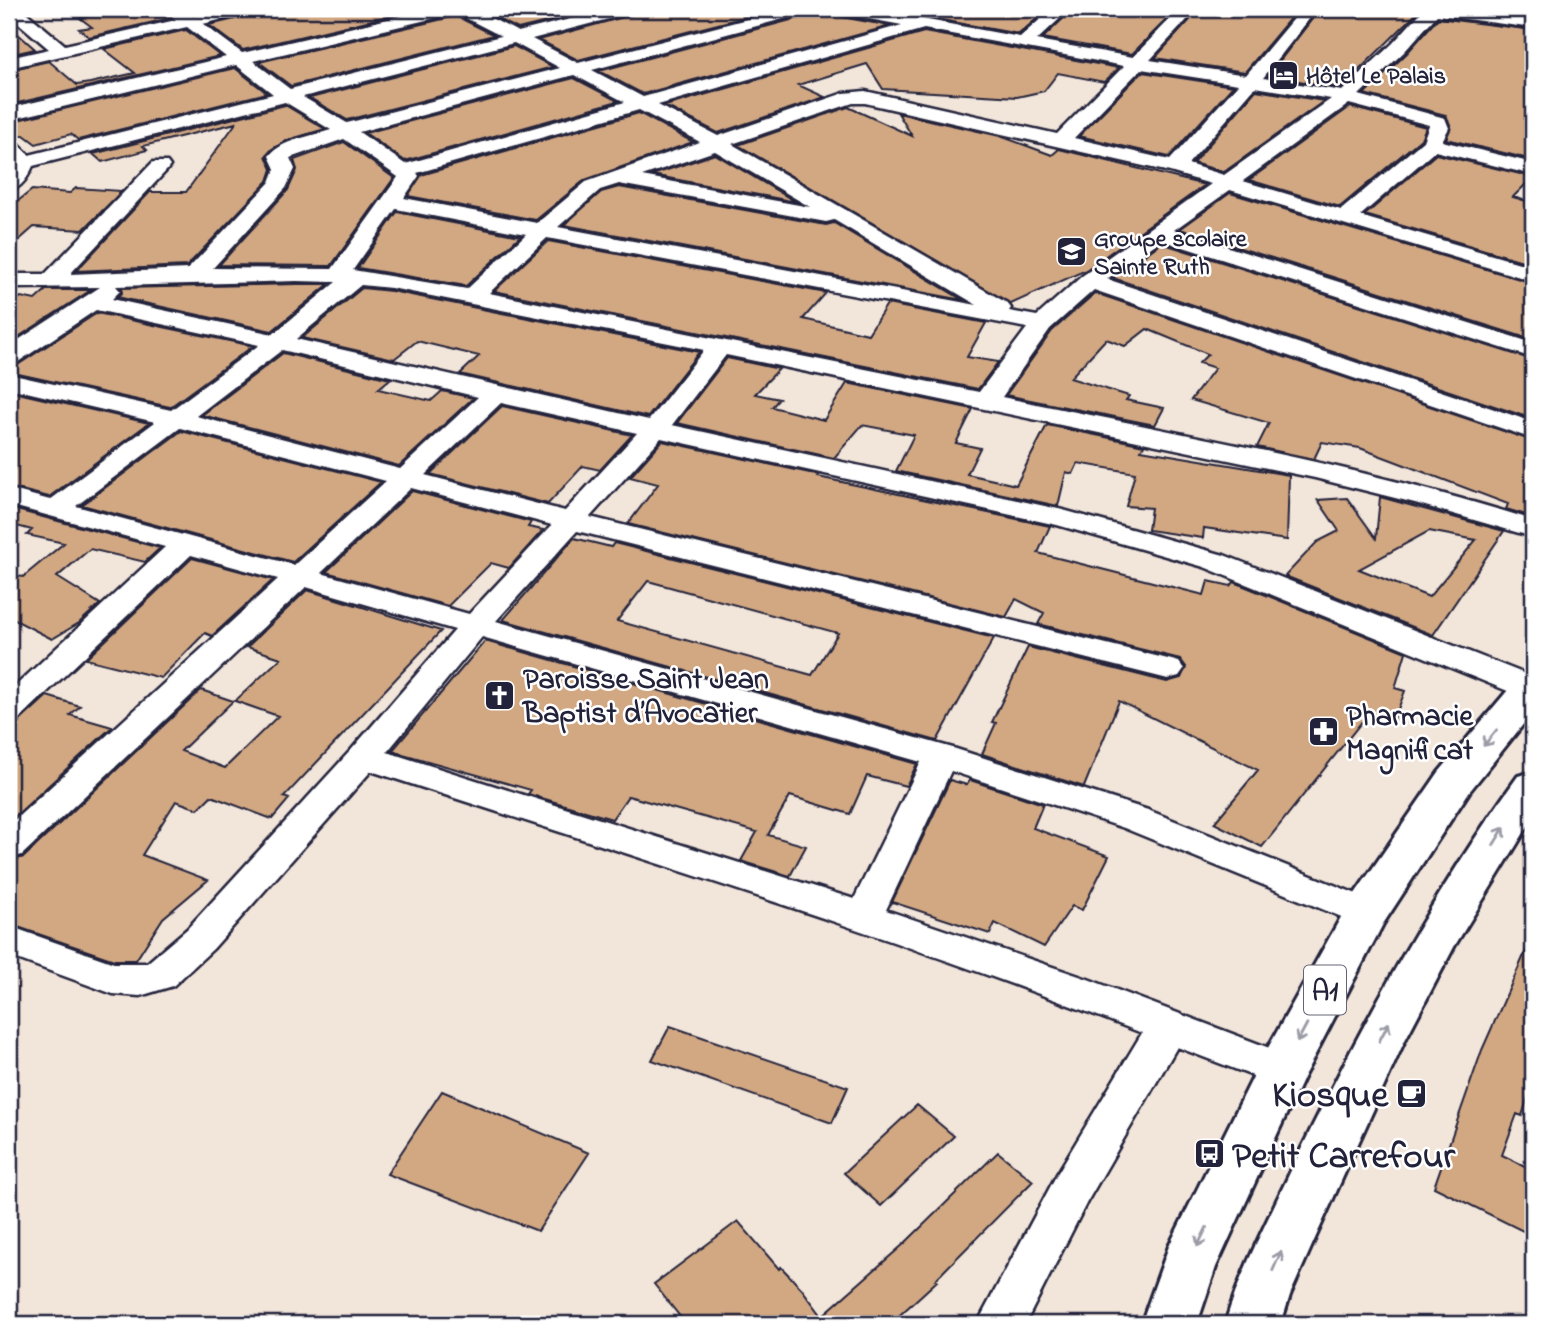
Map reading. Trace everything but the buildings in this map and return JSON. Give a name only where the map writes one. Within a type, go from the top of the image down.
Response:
[{"type":"main road","name":"A1","points":[[1169,1324],[1189,1264],[1282,1070],[1366,913],[1454,782],[1532,687]]},
{"type":"main road","name":"A1","points":[[1253,1324],[1262,1295],[1352,1093],[1434,939],[1516,809],[1533,787]]},
{"type":"street","points":[[12,9],[61,50]]},
{"type":"street","points":[[54,510],[173,418],[278,342],[348,276],[391,202],[408,179],[408,175],[285,94],[243,59],[173,9]]},
{"type":"street","points":[[9,63],[245,9]]},
{"type":"street","points":[[9,114],[451,9]]},
{"type":"street","points":[[462,9],[716,143],[1018,320]]},
{"type":"street","points":[[25,162],[629,9]]},
{"type":"street","points":[[193,277],[279,184],[285,169],[279,156],[291,149],[345,131],[803,9]]},
{"type":"street","points":[[842,9],[1136,63],[1346,97],[1438,122],[1439,128],[1431,144],[1346,217]]},
{"type":"street","points":[[402,171],[923,24],[940,9]]},
{"type":"street","points":[[1024,42],[1062,9]]},
{"type":"street","points":[[1062,140],[1189,9]]},
{"type":"street","points":[[1175,167],[1251,81],[1309,9]]},
{"type":"street","points":[[986,401],[1042,324],[1090,281],[1346,97],[1399,47],[1432,9],[1533,23]]},
{"type":"street","points":[[472,297],[574,200],[593,186],[851,97],[864,97],[1175,167],[1533,274]]},
{"type":"street","points":[[1431,144],[1533,169]]},
{"type":"street","points":[[9,146],[25,162]]},
{"type":"street","points":[[9,185],[19,175],[25,162]]},
{"type":"street","points":[[50,282],[160,166]]},
{"type":"street","points":[[614,177],[846,219]]},
{"type":"street","points":[[391,202],[1042,324]]},
{"type":"street","points":[[1157,232],[1533,351]]},
{"type":"street","points":[[9,281],[348,276],[472,297],[1340,476],[1474,509],[1533,529]]},
{"type":"street","points":[[9,357],[124,280]]},
{"type":"street","points":[[1090,281],[1533,430]]},
{"type":"street","points":[[92,302],[1063,518],[1214,561],[1354,619],[1532,687]]},
{"type":"street","points":[[9,941],[113,978],[140,980],[159,975],[200,939],[364,757],[475,626],[655,429],[719,347]]},
{"type":"street","points":[[9,381],[173,418],[570,521],[1168,669]]},
{"type":"street","points":[[9,846],[496,394]]},
{"type":"street","points":[[9,497],[941,756],[1136,819],[1366,913]]},
{"type":"street","points":[[9,709],[185,544]]},
{"type":"street","points":[[864,917],[941,756]]},
{"type":"street","points":[[364,757],[864,917],[1074,990],[1282,1070]]},
{"type":"street","points":[[1000,1324],[1072,1188],[1168,1026]]},
{"type":"place","name":"Hôtel Le Palais","points":[[1283,75]]},
{"type":"place","name":"Groupe scolaire Sainte Ruth","points":[[1071,252]]},
{"type":"place","name":"Paroisse Saint Jean Baptist d’Avocatier","points":[[500,695]]},
{"type":"place","name":"Pharmacie Magnificat","points":[[1323,732]]},
{"type":"place","name":"Kiosque","points":[[1411,1093]]},
{"type":"place","name":"Petit Carrefour","points":[[1209,1154]]}]
